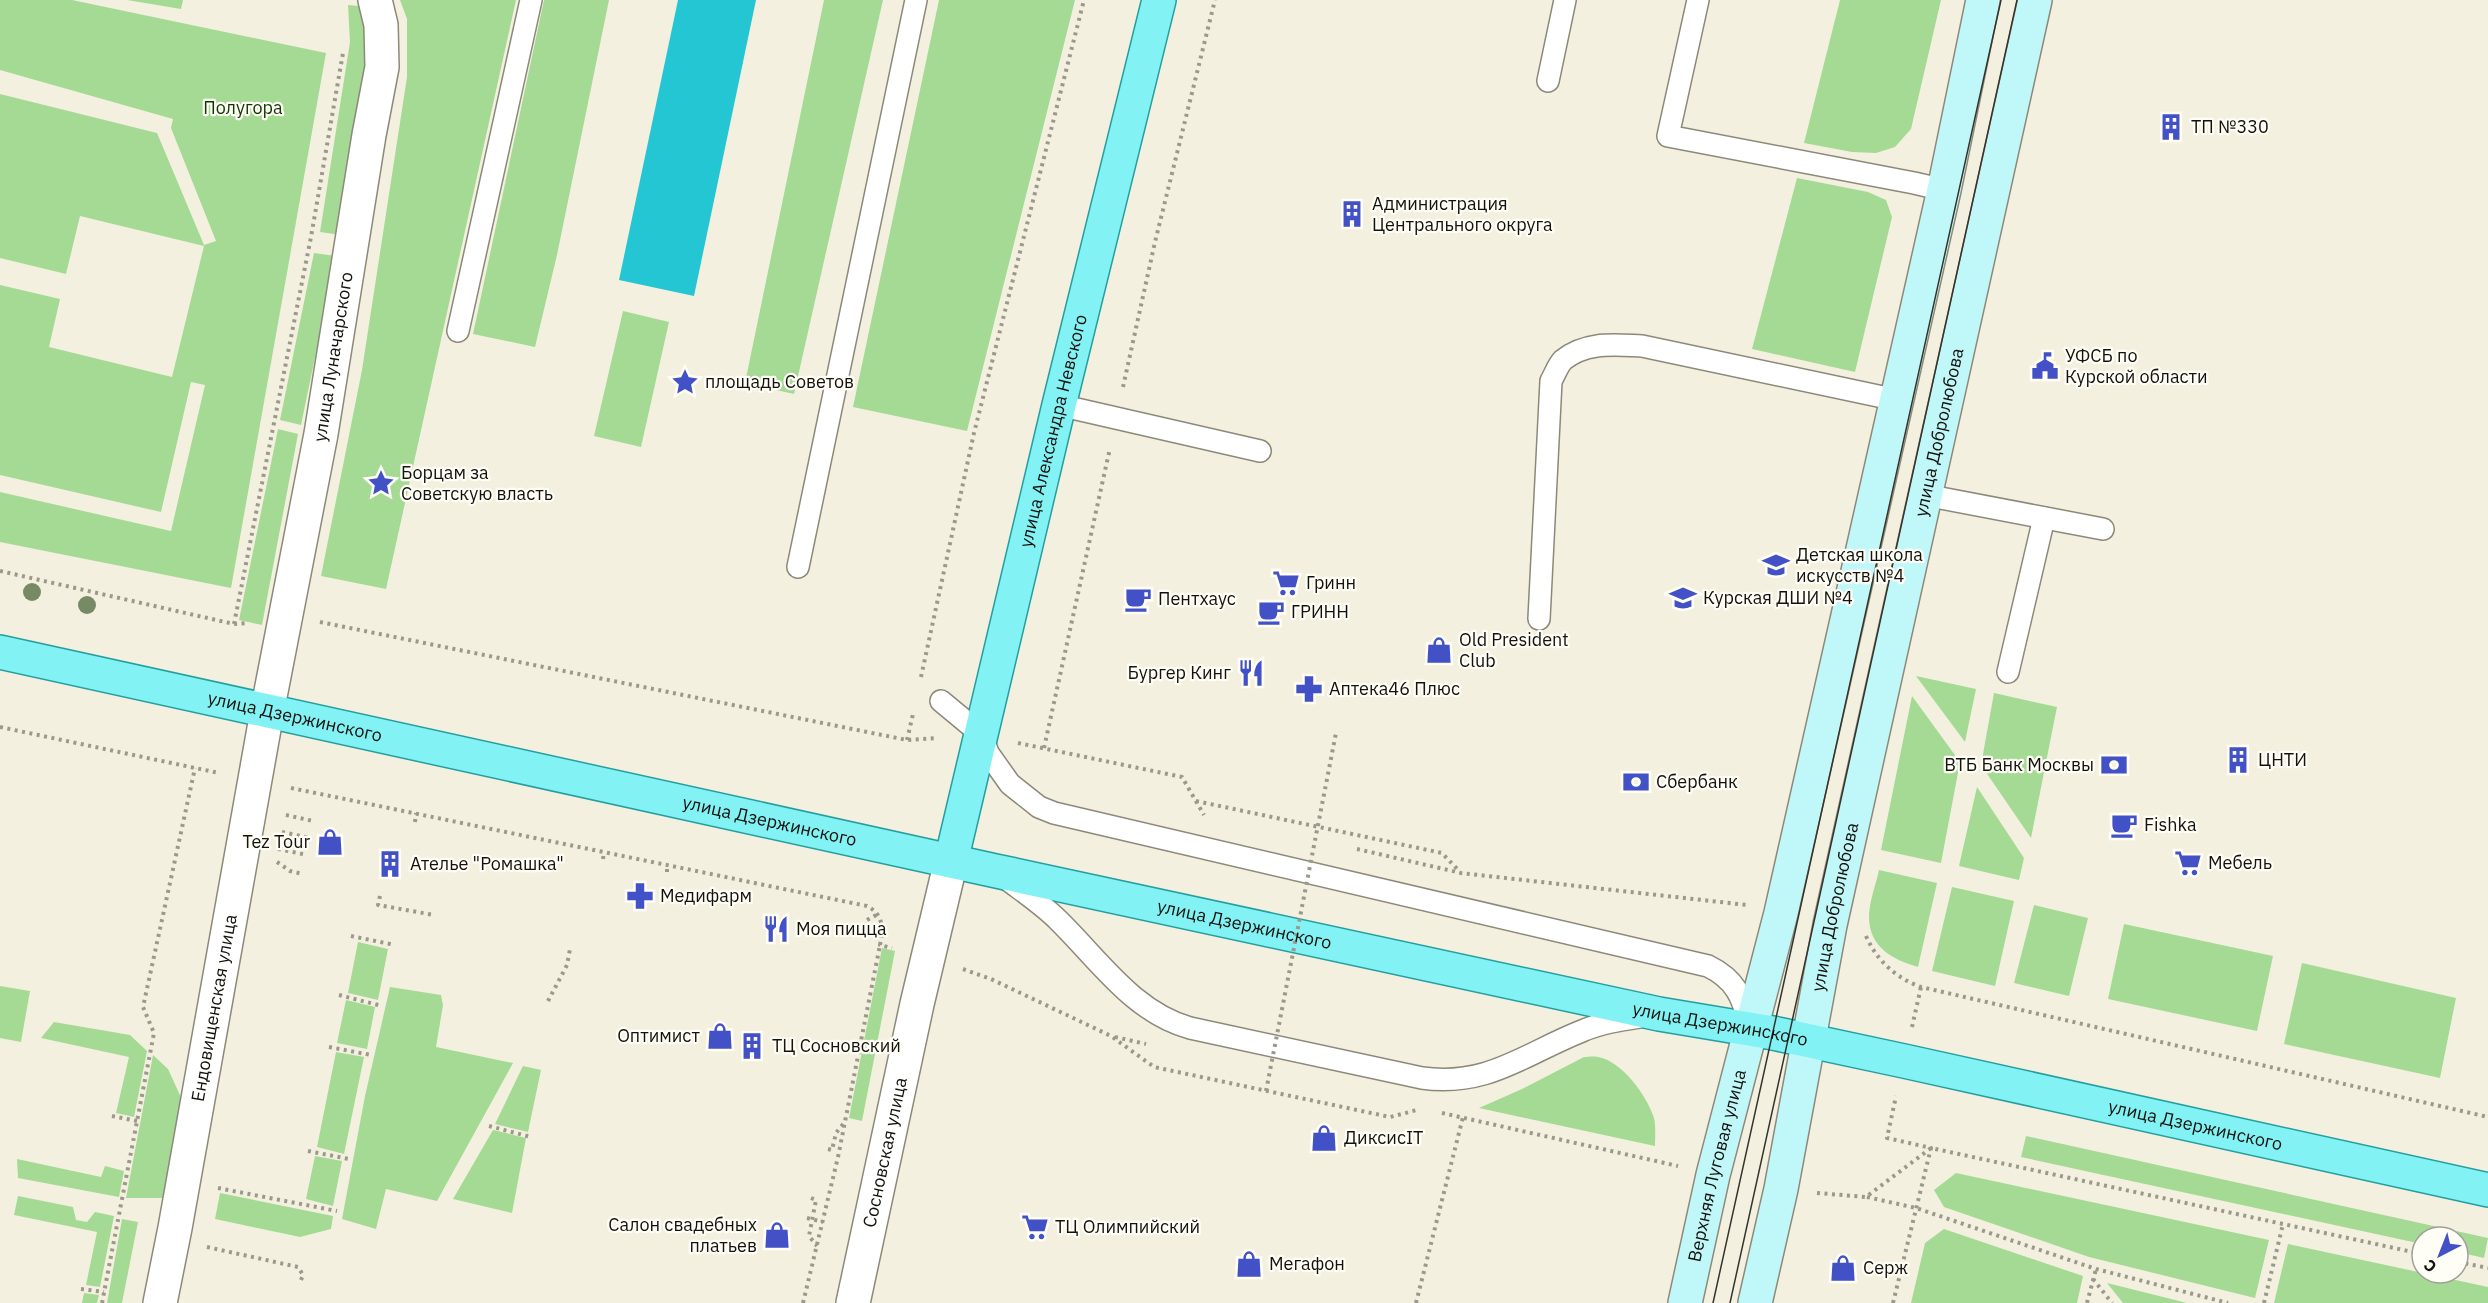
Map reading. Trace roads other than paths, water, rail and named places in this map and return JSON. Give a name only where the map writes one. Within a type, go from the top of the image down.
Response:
[{"type":"main road","name":"улица Александра Невского","points":[[951,861],[1059,405],[1159,0]]},
{"type":"main road","points":[[1750,1029],[1780,913],[1897,400],[1944,190],[1983,0]]},
{"type":"main road","name":"улица Добролюбова","points":[[1808,1041],[1830,925],[2035,0]]},
{"type":"main road","name":"улица Дзержинского","points":[[0,652],[996,872],[1659,1014],[1750,1029],[1904,1061],[2488,1190]]},
{"type":"main road","name":"Верхняя Луговая улица","points":[[1685,1303],[1713,1175],[1750,1029]]},
{"type":"main road","points":[[1755,1303],[1780,1189],[1808,1041]]},
{"type":"street","name":"улица Луначарского","points":[[267,712],[321,434],[382,67],[381,25],[375,0]]},
{"type":"street","name":"Ендовищенская улица","points":[[160,1303],[267,712]]},
{"type":"street","name":"Сосновская улица","points":[[853,1303],[951,861]]},
{"type":"lane","points":[[458,331],[531,0]]},
{"type":"lane","points":[[798,567],[916,0]]},
{"type":"lane","points":[[1548,81],[1565,0]]},
{"type":"lane","points":[[1698,0],[1668,136],[1944,190]]},
{"type":"lane","points":[[1539,619],[1551,381],[1562,361],[1579,350],[1604,344],[1642,346],[1897,400]]},
{"type":"lane","points":[[1059,405],[1260,451]]},
{"type":"lane","points":[[1925,495],[2103,530]]},
{"type":"lane","points":[[2008,672],[2044,518]]},
{"type":"lane","points":[[941,700],[982,735],[988,753],[1010,784],[1031,802],[1054,813],[1708,966],[1724,974],[1737,988],[1745,1007],[1750,1029]]},
{"type":"lane","points":[[996,872],[1056,917],[1139,1003],[1168,1020],[1190,1028],[1422,1078],[1447,1081],[1480,1076],[1583,1030],[1619,1020],[1659,1014]]},
{"type":"water","points":[[678,0],[756,0],[694,296],[619,280]]},
{"type":"tram line","points":[[1713,1303],[2001,0]]},
{"type":"tram line","points":[[1730,1303],[2017,0]]},
{"type":"place","name":"ТП №330","points":[[2171,127]]},
{"type":"place","name":"Администрация Центрального округа","points":[[1352,214]]},
{"type":"place","name":"УФСБ по Курской области","points":[[2045,366]]},
{"type":"place","name":"площадь Советов","points":[[685,382]]},
{"type":"place","name":"Борцам за Советскую власть","points":[[381,483]]},
{"type":"place","name":"Детская школа искусств №4","points":[[1776,565]]},
{"type":"place","name":"Гринн","points":[[1286,583]]},
{"type":"place","name":"Курская ДШИ №4","points":[[1683,598]]},
{"type":"place","name":"Пентхаус","points":[[1138,599]]},
{"type":"place","name":"ГРИНН","points":[[1271,612]]},
{"type":"place","name":"Old President Club","points":[[1439,650]]},
{"type":"place","name":"Бургер Кинг","points":[[1251,673]]},
{"type":"place","name":"Аптека46 Плюс","points":[[1309,689]]},
{"type":"place","name":"ЦНТИ","points":[[2238,760]]},
{"type":"place","name":"ВТБ Банк Москвы","points":[[2114,765]]},
{"type":"place","name":"Сбербанк","points":[[1636,782]]},
{"type":"place","name":"Fishka","points":[[2124,825]]},
{"type":"place","name":"Tez Tour","points":[[330,842]]},
{"type":"place","name":"Мебель","points":[[2188,863]]},
{"type":"place","name":"Ателье \"Ромашка\"","points":[[390,864]]},
{"type":"place","name":"Медифарм","points":[[640,896]]},
{"type":"place","name":"Моя пицца","points":[[776,929]]},
{"type":"place","name":"Оптимист","points":[[720,1036]]},
{"type":"place","name":"ТЦ Сосновский","points":[[752,1046]]},
{"type":"place","name":"ДиксисIT","points":[[1324,1138]]},
{"type":"place","name":"ТЦ Олимпийский","points":[[1035,1227]]},
{"type":"place","name":"Салон свадебных платьев","points":[[777,1235]]},
{"type":"place","name":"Мегафон","points":[[1249,1264]]},
{"type":"place","name":"Серж","points":[[1843,1268]]},
{"type":"park label","name":"Полугора","points":[[243,108]]}]
